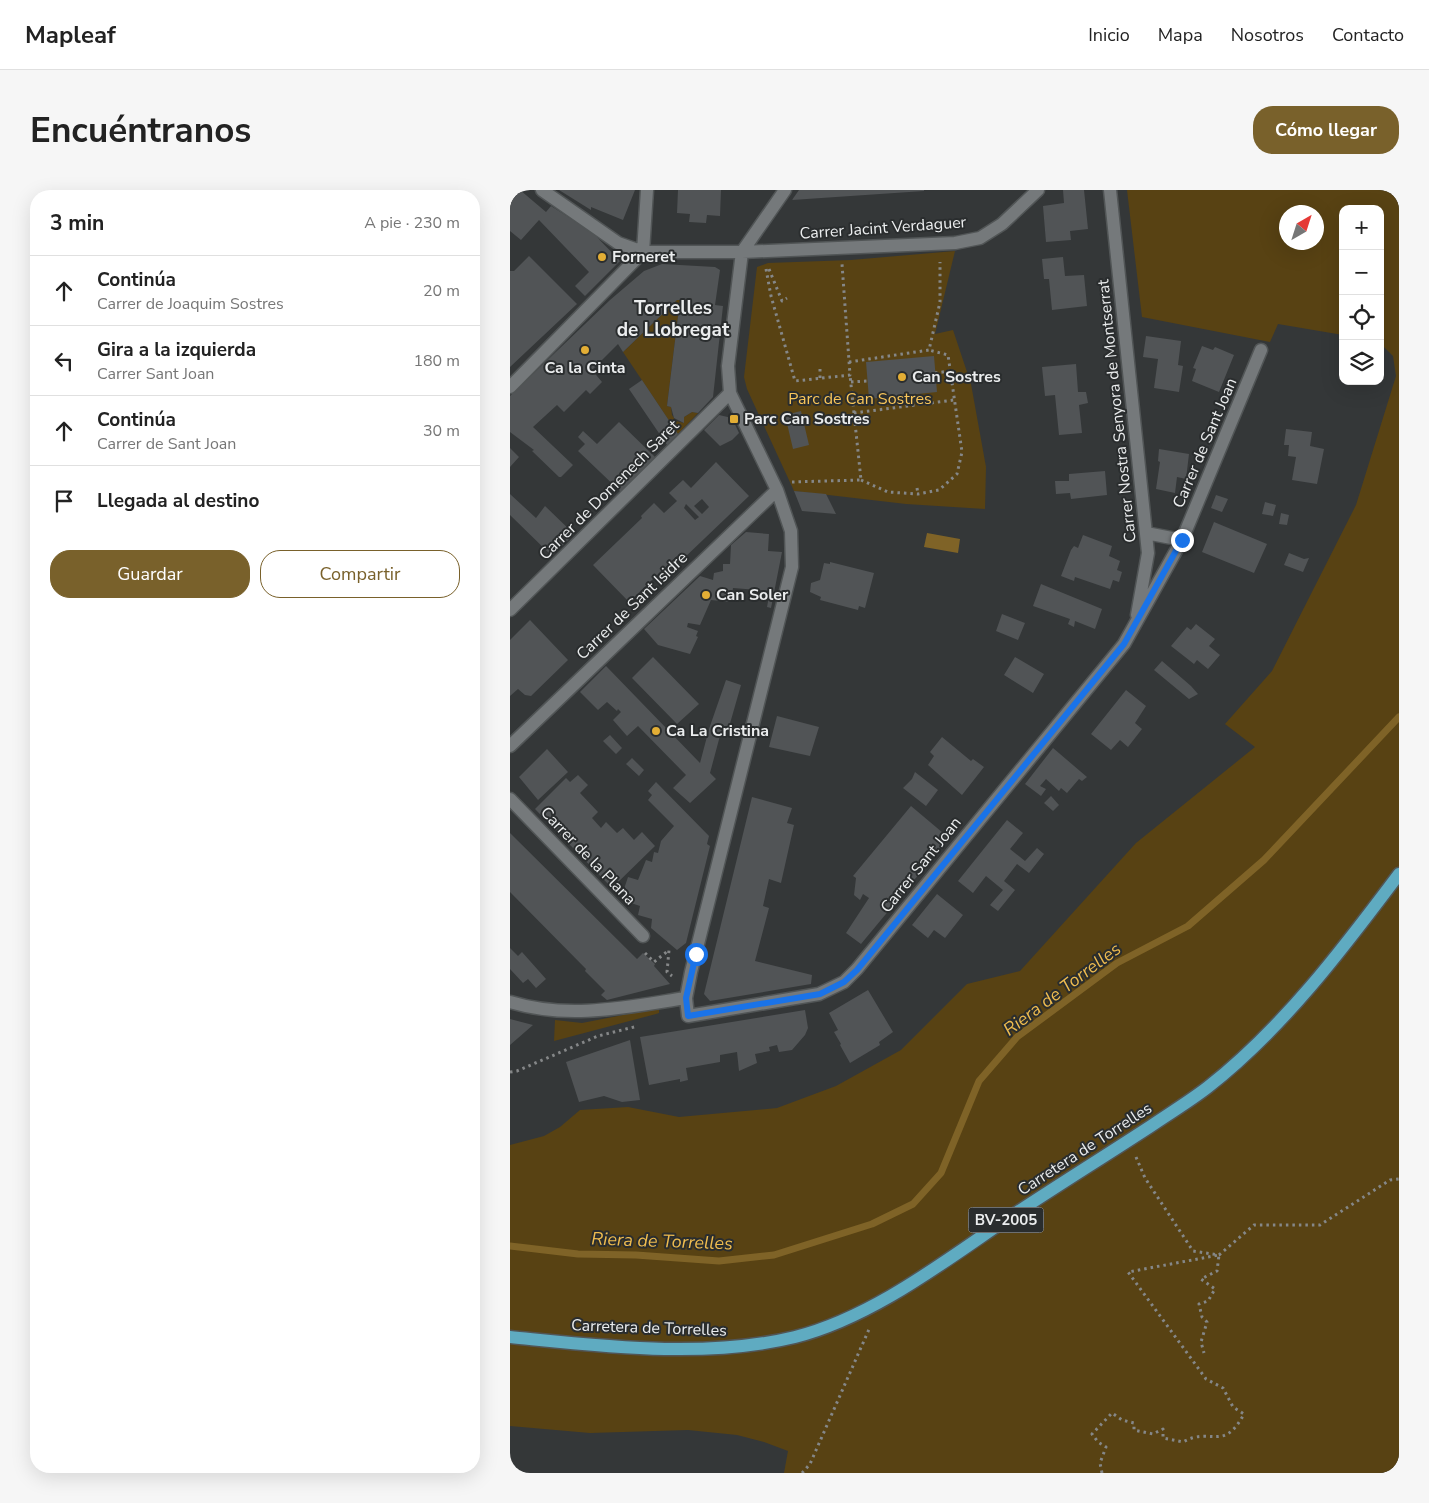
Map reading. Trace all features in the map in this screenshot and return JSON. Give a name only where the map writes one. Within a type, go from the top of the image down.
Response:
[{"type":"main road","name":"Carretera de Torrelles","points":[[510,1337],[681,1349],[751,1346],[798,1336],[840,1321],[882,1299],[944,1261],[1206,1089],[1263,1040],[1317,978],[1399,874]]},
{"type":"street","name":"Carrer Jacint Verdaguer","points":[[542,190],[618,243],[643,252],[742,252],[955,243],[980,238],[1002,224],[1038,190]]},
{"type":"street","points":[[510,387],[643,252],[647,190]]},
{"type":"street","points":[[510,1002],[553,1011],[592,1012],[686,998],[792,567],[791,531],[777,490],[730,393],[728,366],[742,252],[785,190]]},
{"type":"street","name":"Carrer Nostra Senyora de Montserrat","points":[[1110,190],[1148,553],[1134,627]]},
{"type":"street","name":"Carrer de Sant Joan","points":[[1134,627],[1182,540],[1261,350]]},
{"type":"street","name":"Carrer de Domenech Saret","points":[[510,610],[730,393]]},
{"type":"street","name":"Carrer de Sant Isidre","points":[[510,746],[777,490]]},
{"type":"street","points":[[1146,532],[1182,540]]},
{"type":"street","name":"Carrer Sant Joan","points":[[686,998],[688,1016],[820,994],[844,982],[857,970],[1124,644],[1134,627]]},
{"type":"street","name":"Carrer de la Plana","points":[[510,799],[643,936]]},
{"type":"path","points":[[841,248],[850,374],[862,480]]},
{"type":"path","points":[[763,251],[771,296],[795,381],[850,374]]},
{"type":"path","points":[[929,350],[940,302],[940,261],[930,262]]},
{"type":"path","points":[[843,267],[852,267]]},
{"type":"path","points":[[773,276],[782,301],[787,298]]},
{"type":"path","points":[[800,482],[862,480],[888,492],[918,494],[939,490],[957,474],[962,452],[948,355],[929,350],[849,362]]},
{"type":"path","points":[[820,369],[820,378]]},
{"type":"path","points":[[935,374],[950,372]]},
{"type":"path","points":[[851,382],[868,380]]},
{"type":"path","points":[[854,413],[954,400]]},
{"type":"path","points":[[918,488],[918,494]]},
{"type":"path","points":[[643,936],[643,950],[654,962],[669,950],[667,972],[671,977],[674,969]]},
{"type":"path","points":[[510,1072],[517,1071],[598,1036],[641,1025]]},
{"type":"path","points":[[1129,1140],[1145,1178],[1193,1251],[1219,1255]]},
{"type":"path","points":[[1102,1473],[1100,1463],[1106,1447],[1098,1442],[1092,1434],[1112,1413],[1122,1420],[1134,1423],[1134,1430],[1153,1434],[1163,1429],[1162,1438],[1183,1442],[1195,1435],[1220,1438],[1236,1428],[1244,1414],[1233,1408],[1223,1388],[1206,1379],[1128,1272],[1219,1255],[1254,1225],[1320,1225],[1390,1180],[1399,1179]]},
{"type":"path","points":[[1204,1353],[1201,1342],[1207,1322],[1202,1317],[1199,1304],[1208,1301],[1215,1289],[1201,1279],[1217,1271],[1219,1255]]},
{"type":"path","points":[[802,1473],[810,1464],[882,1299]]},
{"type":"green space","points":[[1127,190],[1399,190],[1399,1473],[784,1473],[788,1451],[737,1435],[688,1430],[590,1433],[510,1426],[510,1145],[544,1136],[560,1127],[580,1110],[628,1107],[679,1117],[777,1108],[836,1086],[901,1050],[967,984],[1020,971],[1136,843],[1255,747],[1225,724],[1272,671],[1356,505],[1396,376],[1393,356],[1384,347],[1384,205],[1339,205],[1339,334],[1278,324],[1270,342],[1142,317]]},
{"type":"green space","name":"Parc de Can Sostres","points":[[955,251],[935,334],[953,330],[971,384],[986,467],[985,509],[906,504],[794,491],[747,389],[744,377],[757,267],[768,263],[851,260]]},
{"type":"green space","points":[[677,300],[680,300],[667,406],[671,407],[672,415],[676,421],[684,423],[684,417],[692,412],[698,413],[678,434],[623,352]]},
{"type":"green space","points":[[659,1008],[659,1013],[656,1014],[554,1041],[555,1020],[582,1023]]},
{"type":"shaded area","points":[[927,533],[960,539],[958,553],[924,547]]},
{"type":"building","points":[[510,190],[520,190],[546,212],[551,206],[592,232],[620,261],[585,296],[575,286],[589,272],[539,220],[521,240],[510,231]]},
{"type":"building","points":[[559,190],[635,190],[623,220],[591,207],[591,210]]},
{"type":"building","points":[[678,190],[721,190],[720,216],[707,215],[706,223],[689,222],[690,214],[677,213]]},
{"type":"building","points":[[799,190],[924,190],[924,191],[792,200]]},
{"type":"building","points":[[1063,190],[1084,190],[1088,229],[1070,231],[1071,240],[1046,242],[1043,206],[1064,203]]},
{"type":"building","points":[[529,256],[577,304],[510,367],[510,271],[514,271]]},
{"type":"building","points":[[1063,257],[1065,276],[1084,275],[1087,306],[1052,310],[1049,279],[1044,279],[1042,259]]},
{"type":"building","points":[[662,264],[715,267],[720,270],[715,305],[723,306],[713,397],[698,413],[692,412],[684,417],[684,423],[674,418],[671,407],[667,406],[680,300],[677,300],[623,352],[618,344],[592,370],[602,382],[590,394],[586,390],[564,412],[557,405],[533,427],[573,465],[559,477],[532,451],[534,450],[510,432],[510,396],[610,300],[644,271]]},
{"type":"building","points":[[1146,336],[1181,341],[1178,365],[1183,366],[1179,392],[1154,388],[1158,359],[1143,357]]},
{"type":"building","points":[[1202,346],[1213,350],[1215,347],[1234,355],[1219,392],[1192,381],[1196,369],[1193,368]]},
{"type":"building","name":"Can Sostres","points":[[934,356],[937,392],[869,399],[866,362]]},
{"type":"building","points":[[1076,364],[1078,392],[1086,392],[1088,403],[1079,405],[1082,433],[1059,435],[1055,395],[1045,396],[1042,367]]},
{"type":"building","points":[[642,380],[678,434],[667,445],[629,389]]},
{"type":"building","points":[[801,411],[809,445],[793,449],[785,415]]},
{"type":"building","points":[[719,415],[732,418],[739,433],[732,440],[720,446],[704,430]]},
{"type":"building","points":[[619,422],[655,457],[621,492],[578,451],[585,444],[578,437],[583,431],[597,444]]},
{"type":"building","points":[[1286,429],[1312,432],[1310,446],[1324,449],[1317,484],[1292,480],[1296,457],[1288,456],[1289,445],[1284,445]]},
{"type":"building","points":[[510,448],[519,457],[510,467]]},
{"type":"building","points":[[1159,449],[1189,454],[1186,479],[1177,477],[1175,493],[1156,489],[1160,462],[1158,461]]},
{"type":"building","points":[[716,462],[749,496],[682,560],[677,556],[629,602],[593,565],[642,518],[641,516],[654,503],[664,513],[677,501],[669,493],[683,480],[691,488]],"holes":[[[702,499],[709,507],[702,514],[694,506]],[[686,504],[699,517],[695,520],[684,508]]]},
{"type":"building","points":[[1105,471],[1107,495],[1071,499],[1070,493],[1056,494],[1055,481],[1069,481],[1069,474]]},
{"type":"building","points":[[794,491],[826,494],[836,514],[802,511]]},
{"type":"building","points":[[510,494],[536,518],[545,506],[574,534],[552,556],[510,515]]},
{"type":"building","points":[[1216,495],[1228,499],[1222,512],[1211,508]]},
{"type":"building","points":[[1265,502],[1276,505],[1273,516],[1262,514]]},
{"type":"building","points":[[1281,513],[1289,515],[1287,525],[1279,524]]},
{"type":"building","points":[[1214,522],[1267,544],[1254,573],[1202,552]]},
{"type":"building","name":"Can Soler","points":[[746,532],[769,534],[768,551],[782,552],[771,608],[767,607],[770,591],[733,588],[731,602],[711,600],[700,625],[688,623],[687,627],[698,631],[696,636],[698,637],[690,654],[658,645],[644,629],[700,576],[713,580],[714,573],[723,571],[723,564],[730,564],[731,545]]},
{"type":"building","points":[[1083,535],[1112,546],[1109,556],[1120,561],[1117,570],[1122,572],[1119,582],[1113,580],[1110,589],[1075,577],[1074,581],[1061,576],[1071,550],[1074,546],[1078,548]]},
{"type":"building","points":[[1289,553],[1304,559],[1309,558],[1303,572],[1284,565]]},
{"type":"building","points":[[830,562],[874,573],[865,608],[859,606],[858,610],[820,600],[821,597],[810,592],[811,583],[820,580],[824,563],[830,564]]},
{"type":"building","points":[[1041,584],[1102,609],[1095,629],[1075,621],[1074,627],[1068,624],[1070,619],[1033,606]]},
{"type":"building","points":[[1002,614],[1025,623],[1018,640],[996,631]]},
{"type":"building","points":[[530,620],[568,660],[531,696],[525,695],[518,689],[510,696],[510,640]]},
{"type":"building","points":[[1196,624],[1215,639],[1209,646],[1220,655],[1208,669],[1197,660],[1194,664],[1171,646],[1187,627],[1191,630]]},
{"type":"building","points":[[653,657],[699,704],[677,724],[632,678]]},
{"type":"building","points":[[1015,657],[1044,674],[1033,693],[1004,675]]},
{"type":"building","points":[[1162,661],[1198,694],[1189,699],[1154,670]]},
{"type":"building","name":"Ca La Cristina","points":[[606,666],[700,763],[709,729],[726,680],[741,685],[727,734],[721,732],[710,773],[716,779],[690,803],[673,788],[686,775],[638,726],[627,736],[613,720],[621,712],[618,709],[617,711],[607,702],[598,710],[580,692]]},
{"type":"building","points":[[1126,690],[1146,706],[1135,723],[1142,729],[1128,747],[1120,740],[1111,750],[1091,734]]},
{"type":"building","points":[[777,716],[819,727],[810,756],[769,747]]},
{"type":"building","points":[[610,735],[622,748],[616,754],[603,741]]},
{"type":"building","points":[[942,737],[971,761],[973,759],[984,767],[962,795],[928,765],[934,756],[930,752]]},
{"type":"building","points":[[1053,748],[1087,777],[1082,781],[1079,779],[1067,793],[1061,788],[1059,791],[1046,779],[1040,786],[1046,789],[1041,796],[1025,784]]},
{"type":"building","points":[[547,749],[568,772],[538,800],[519,777]]},
{"type":"building","points":[[632,758],[644,770],[639,776],[626,764]]},
{"type":"building","points":[[915,772],[938,790],[926,806],[903,788],[912,779]]},
{"type":"building","points":[[578,775],[588,785],[580,793],[598,812],[592,818],[601,828],[606,822],[617,833],[623,828],[634,840],[642,832],[655,846],[612,888],[535,809],[566,778],[570,782]]},
{"type":"building","points":[[656,782],[709,836],[707,844],[710,846],[686,943],[677,950],[651,928],[652,919],[638,915],[640,906],[628,902],[628,898],[622,895],[628,877],[638,880],[646,860],[652,862],[654,852],[658,853],[661,841],[674,826],[648,800],[652,795],[648,791]]},
{"type":"building","points":[[1051,796],[1059,805],[1053,811],[1044,803]]},
{"type":"building","points":[[752,797],[792,808],[787,823],[794,825],[781,883],[769,879],[763,906],[769,908],[755,961],[812,975],[811,984],[710,1001],[704,994]]},
{"type":"building","points":[[911,806],[949,838],[861,944],[846,933],[869,898],[863,894],[860,900],[854,895],[856,878],[853,876]]},
{"type":"building","points":[[1007,820],[1023,833],[1010,849],[1025,861],[1037,848],[1044,854],[1029,873],[1017,864],[1004,881],[1015,890],[998,911],[990,905],[1003,890],[986,876],[973,893],[958,881]]},
{"type":"building","points":[[510,833],[637,959],[643,953],[655,964],[654,966],[670,984],[607,1000],[601,995],[605,991],[585,971],[586,969],[510,892]]},
{"type":"building","points":[[937,894],[963,915],[945,938],[934,930],[928,938],[912,925]]},
{"type":"building","points":[[510,948],[518,956],[522,952],[546,979],[536,988],[528,979],[523,983],[510,969]]},
{"type":"building","points":[[868,990],[893,1032],[879,1042],[880,1045],[850,1063],[834,1032],[838,1030],[829,1013]]},
{"type":"building","points":[[805,1010],[808,1028],[805,1035],[792,1050],[779,1052],[777,1045],[769,1047],[770,1051],[755,1054],[757,1063],[739,1071],[737,1052],[720,1055],[720,1062],[686,1068],[688,1080],[680,1082],[680,1079],[649,1085],[640,1037]]},
{"type":"building","points":[[510,1019],[533,1025],[510,1045]]},
{"type":"building","points":[[630,1040],[640,1100],[622,1102],[604,1096],[579,1102],[566,1062]]},
{"type":"waterway","name":"Riera de Torrelles","points":[[510,1246],[578,1254],[636,1255],[719,1261],[774,1255],[872,1224],[913,1204],[941,1173],[979,1081],[1017,1037],[1117,963],[1188,926],[1264,860],[1399,717]]},
{"type":"place","name":"Forneret","points":[[602,257]]},
{"type":"place","name":"Ca la Cinta","points":[[585,350]]},
{"type":"place","name":"Can Sostres","points":[[902,377]]},
{"type":"place","name":"Parc Can Sostres","points":[[734,419]]},
{"type":"place","name":"Can Soler","points":[[706,595]]},
{"type":"place","name":"Ca La Cristina","points":[[656,731]]},
{"type":"district","name":"Torrelles de Llobregat","points":[[673,319]]},
{"type":"route","points":[[696,954],[686,998],[688,1016],[820,994],[844,982],[857,970],[1124,644],[1182,540]]}]
